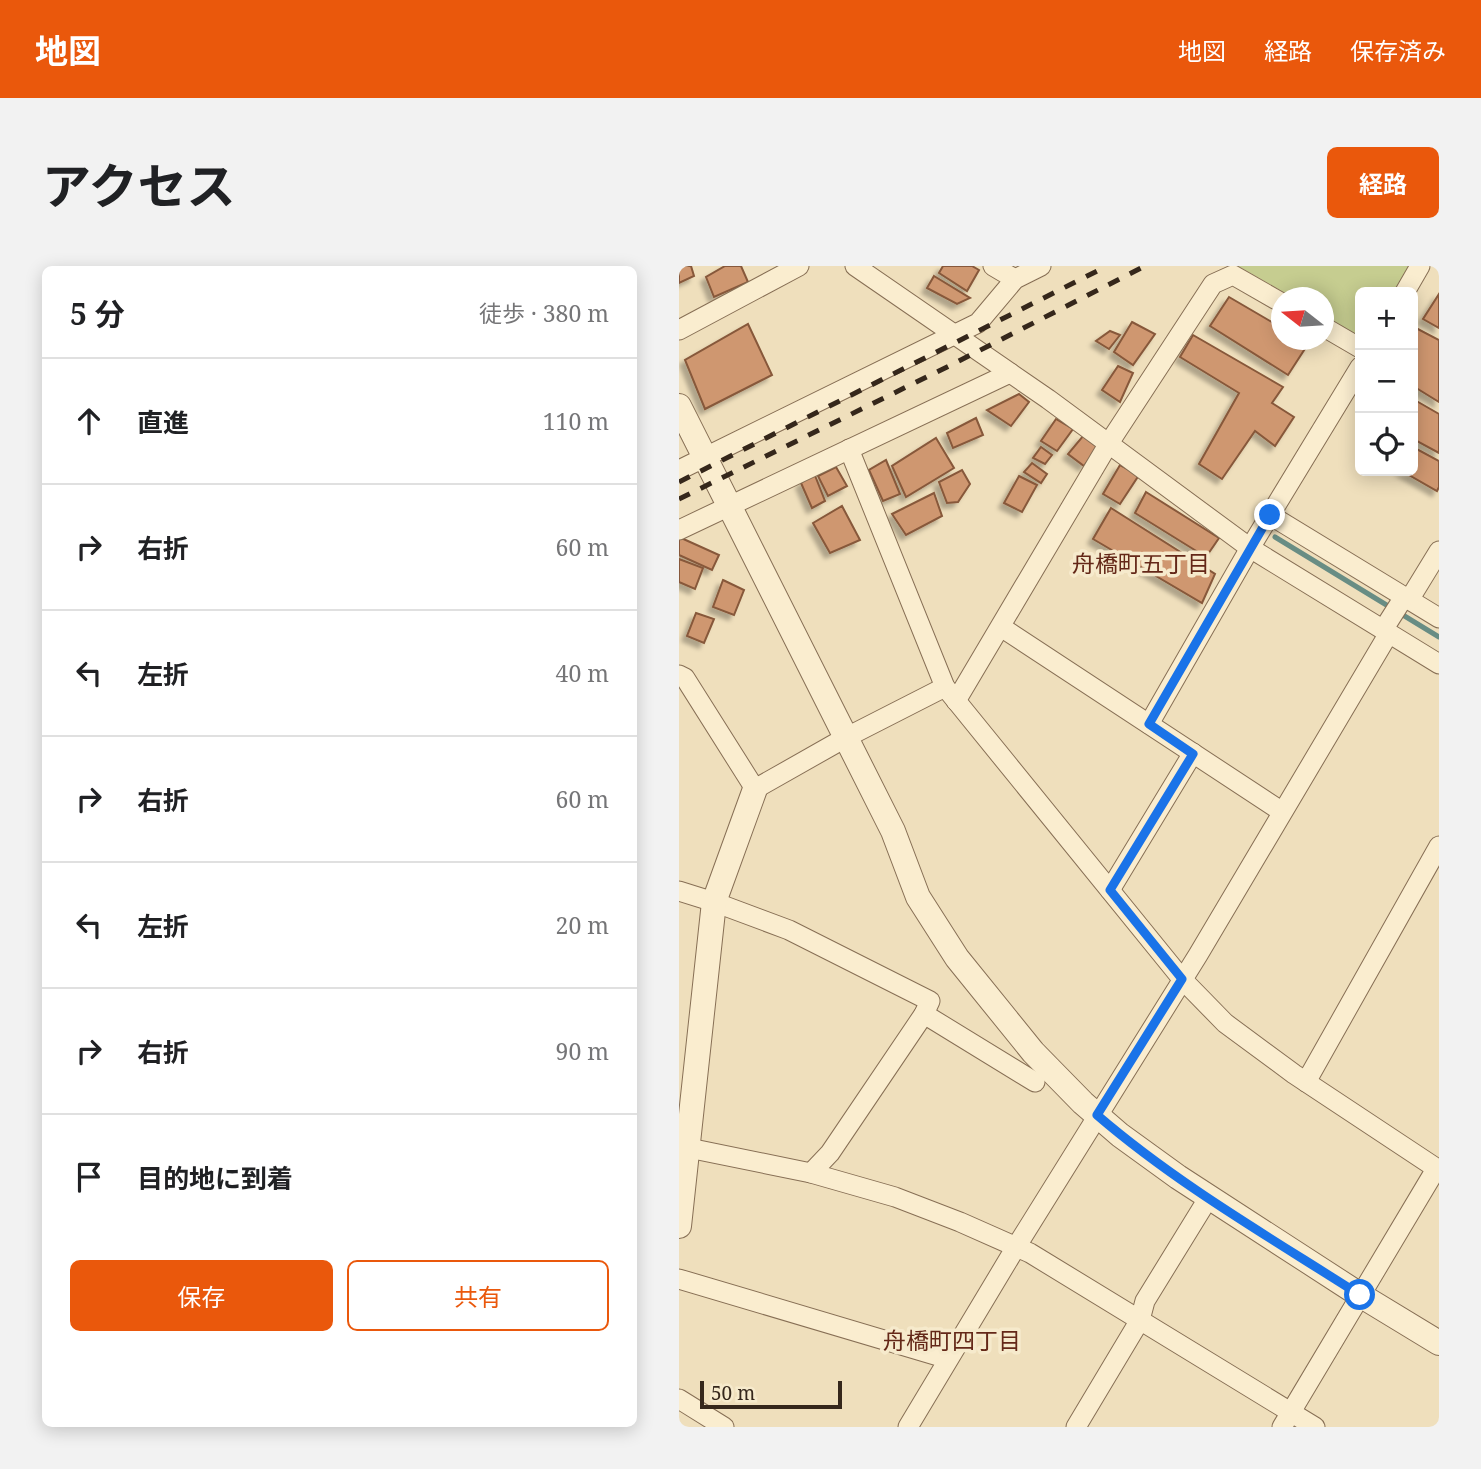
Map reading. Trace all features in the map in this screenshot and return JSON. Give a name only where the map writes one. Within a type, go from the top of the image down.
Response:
[{"type":"street","points":[[679,330],[799,266]]},
{"type":"street","points":[[855,266],[1109,443],[1249,548],[1386,629],[1439,664]]},
{"type":"street","points":[[992,266],[1015,279]]},
{"type":"street","points":[[679,470],[978,323],[1015,279],[1041,266]]},
{"type":"street","points":[[1408,287],[1420,266]]},
{"type":"street","points":[[679,1226],[684,1147],[714,902],[755,789],[845,738],[951,694],[1001,627],[1109,443],[1213,284],[1233,275],[1271,297]]},
{"type":"street","points":[[1334,333],[1355,345]]},
{"type":"street","points":[[679,530],[1010,373]]},
{"type":"street","points":[[1149,724],[1249,548],[1355,375]]},
{"type":"street","points":[[679,406],[893,831],[918,897],[957,958],[1033,1052],[1120,1135],[1209,1197],[1439,1343]]},
{"type":"street","points":[[849,449],[951,694],[1182,979],[1225,1023],[1438,1170],[1360,1295],[1287,1420]]},
{"type":"street","points":[[1270,515],[1439,618]]},
{"type":"street","points":[[908,1427],[1182,979],[1404,599],[1439,551]]},
{"type":"street","points":[[1001,627],[1281,811]]},
{"type":"street","points":[[679,675],[685,678],[755,789]]},
{"type":"street","points":[[1110,890],[1193,754]]},
{"type":"street","points":[[1307,1082],[1439,846]]},
{"type":"street","points":[[679,891],[789,930],[930,1001],[924,1014],[830,1153],[811,1173]]},
{"type":"street","points":[[924,1014],[1035,1082]]},
{"type":"street","points":[[684,1147],[811,1173],[895,1197],[1016,1247],[1140,1320],[1287,1420],[1315,1427]]},
{"type":"street","points":[[1076,1427],[1140,1320],[1145,1301],[1209,1197]]},
{"type":"street","points":[[679,1279],[948,1359]]},
{"type":"street","points":[[679,1399],[724,1427]]},
{"type":"green space","points":[[1238,266],[1409,266],[1397,287],[1355,287],[1355,334],[1334,321],[1334,287],[1275,287]]},
{"type":"building","points":[[679,266],[691,266],[694,276],[679,283]]},
{"type":"building","points":[[725,266],[741,266],[748,282],[714,297],[706,277]]},
{"type":"building","points":[[943,266],[972,266],[979,270],[967,291],[939,273]]},
{"type":"building","points":[[934,276],[970,298],[957,304],[927,288]]},
{"type":"building","points":[[1439,294],[1439,328],[1423,319]]},
{"type":"building","points":[[1229,297],[1271,322],[1271,350],[1304,350],[1288,375],[1210,326]]},
{"type":"building","points":[[1132,322],[1155,334],[1133,365],[1114,352]]},
{"type":"building","points":[[748,324],[772,375],[705,409],[685,360]]},
{"type":"building","points":[[1418,329],[1439,340],[1439,402],[1418,389]]},
{"type":"building","points":[[1110,331],[1120,335],[1109,349],[1096,341]]},
{"type":"building","points":[[1193,335],[1283,387],[1272,403],[1294,417],[1275,446],[1255,431],[1222,479],[1199,464],[1239,393],[1180,357]]},
{"type":"building","points":[[1118,366],[1133,373],[1120,402],[1102,390]]},
{"type":"building","points":[[1019,394],[1029,402],[1011,426],[987,410]]},
{"type":"building","points":[[1418,402],[1439,414],[1439,453],[1418,442]]},
{"type":"building","points":[[976,418],[983,435],[953,448],[947,433]]},
{"type":"building","points":[[1056,419],[1073,429],[1057,451],[1041,441]]},
{"type":"building","points":[[1083,436],[1098,447],[1084,466],[1068,454]]},
{"type":"building","points":[[936,438],[954,468],[906,497],[892,466]]},
{"type":"building","points":[[1041,447],[1052,455],[1045,464],[1033,458]]},
{"type":"building","points":[[1418,450],[1439,461],[1437,491],[1411,476],[1418,476]]},
{"type":"building","points":[[886,460],[900,494],[883,501],[869,470]]},
{"type":"building","points":[[1032,463],[1047,474],[1041,483],[1024,472]]},
{"type":"building","points":[[1120,465],[1139,475],[1120,504],[1103,494]]},
{"type":"building","points":[[836,467],[847,486],[828,496],[818,476]]},
{"type":"building","points":[[962,470],[970,484],[958,502],[947,503],[939,482]]},
{"type":"building","points":[[814,473],[825,501],[812,508],[801,483]]},
{"type":"building","points":[[1019,476],[1037,485],[1022,512],[1004,503]]},
{"type":"building","points":[[1146,492],[1219,538],[1206,557],[1135,513]]},
{"type":"building","points":[[934,493],[942,516],[906,535],[892,514]]},
{"type":"building","points":[[842,506],[860,540],[830,553],[813,523]]},
{"type":"building","points":[[1111,508],[1215,574],[1202,603],[1093,539]]},
{"type":"building","points":[[679,537],[719,555],[712,570],[679,555]]},
{"type":"building","points":[[679,559],[703,568],[695,589],[679,582]]},
{"type":"building","points":[[723,580],[744,590],[734,615],[713,607]]},
{"type":"building","points":[[696,613],[714,619],[704,643],[687,636]]},
{"type":"waterway","points":[[1275,537],[1439,637]]},
{"type":"railway","points":[[679,482],[1107,266]]},
{"type":"railway","points":[[679,499],[1145,266]]},
{"type":"district","name":"舟橋町五丁目","points":[[1141,564]]},
{"type":"district","name":"舟橋町四丁目","points":[[952,1341]]},
{"type":"route","points":[[1270,515],[1149,724],[1193,754],[1110,890],[1182,979],[1097,1115],[1178,1177],[1360,1295]]}]
